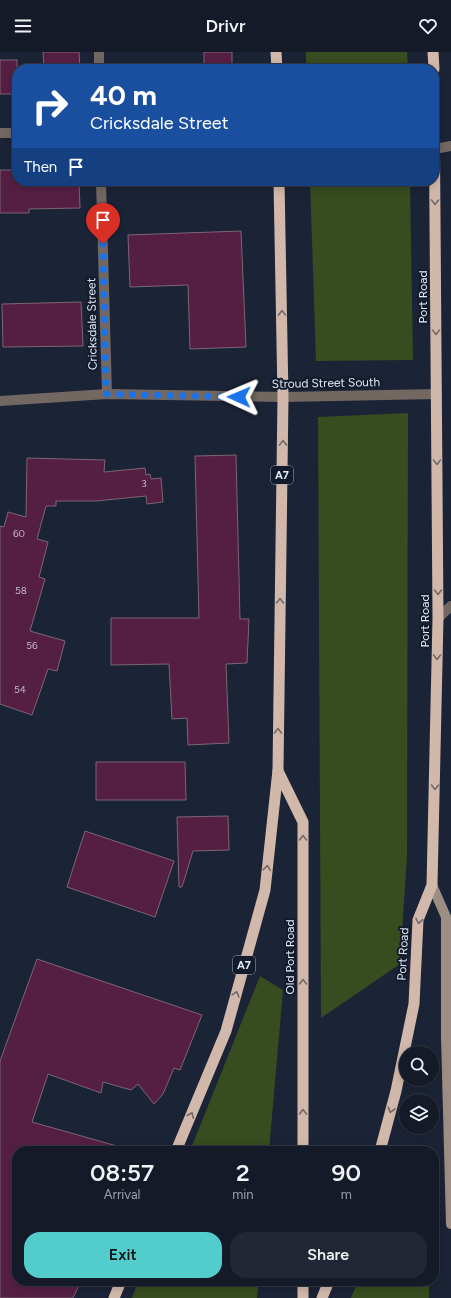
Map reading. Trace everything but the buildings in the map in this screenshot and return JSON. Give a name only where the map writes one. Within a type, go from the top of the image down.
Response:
[{"type":"highway","points":[[276,52],[277,64]]},
{"type":"highway","points":[[434,52],[434,64]]},
{"type":"highway","name":"A7","points":[[178,1146],[226,1031],[265,890],[278,770],[283,397],[279,186]]},
{"type":"highway","name":"Port Road","points":[[381,1146],[396,1091],[414,1004],[418,920],[432,885],[438,618],[435,186]]},
{"type":"highway","name":"Old Port Road","points":[[278,770],[304,822],[303,1146]]},
{"type":"highway","points":[[114,1298],[119,1286]]},
{"type":"highway","points":[[303,1286],[303,1298]]},
{"type":"highway","points":[[322,1298],[327,1286]]},
{"type":"main road","points":[[432,885],[446,917],[451,1224]]},
{"type":"street","points":[[99,52],[99,64]]},
{"type":"street","points":[[0,133],[12,133]]},
{"type":"street","points":[[439,148],[451,146]]},
{"type":"street","name":"Cricksdale Street","points":[[101,186],[106,394]]},
{"type":"street","name":"Stroud Street South","points":[[0,401],[106,394],[283,397],[437,394]]},
{"type":"street","points":[[438,618],[451,606]]},
{"type":"green space","points":[[306,52],[407,52],[408,64],[306,64]]},
{"type":"green space","points":[[310,186],[410,186],[413,360],[316,361]]},
{"type":"green space","points":[[408,413],[407,856],[400,964],[321,1018],[318,417]]},
{"type":"green space","points":[[260,976],[283,990],[269,1146],[192,1146]]},
{"type":"green space","points":[[136,1286],[258,1286],[257,1298],[132,1298]]},
{"type":"green space","points":[[356,1286],[429,1286],[429,1298],[351,1298]]},
{"type":"route","points":[[103,244],[106,394],[239,397]]}]
